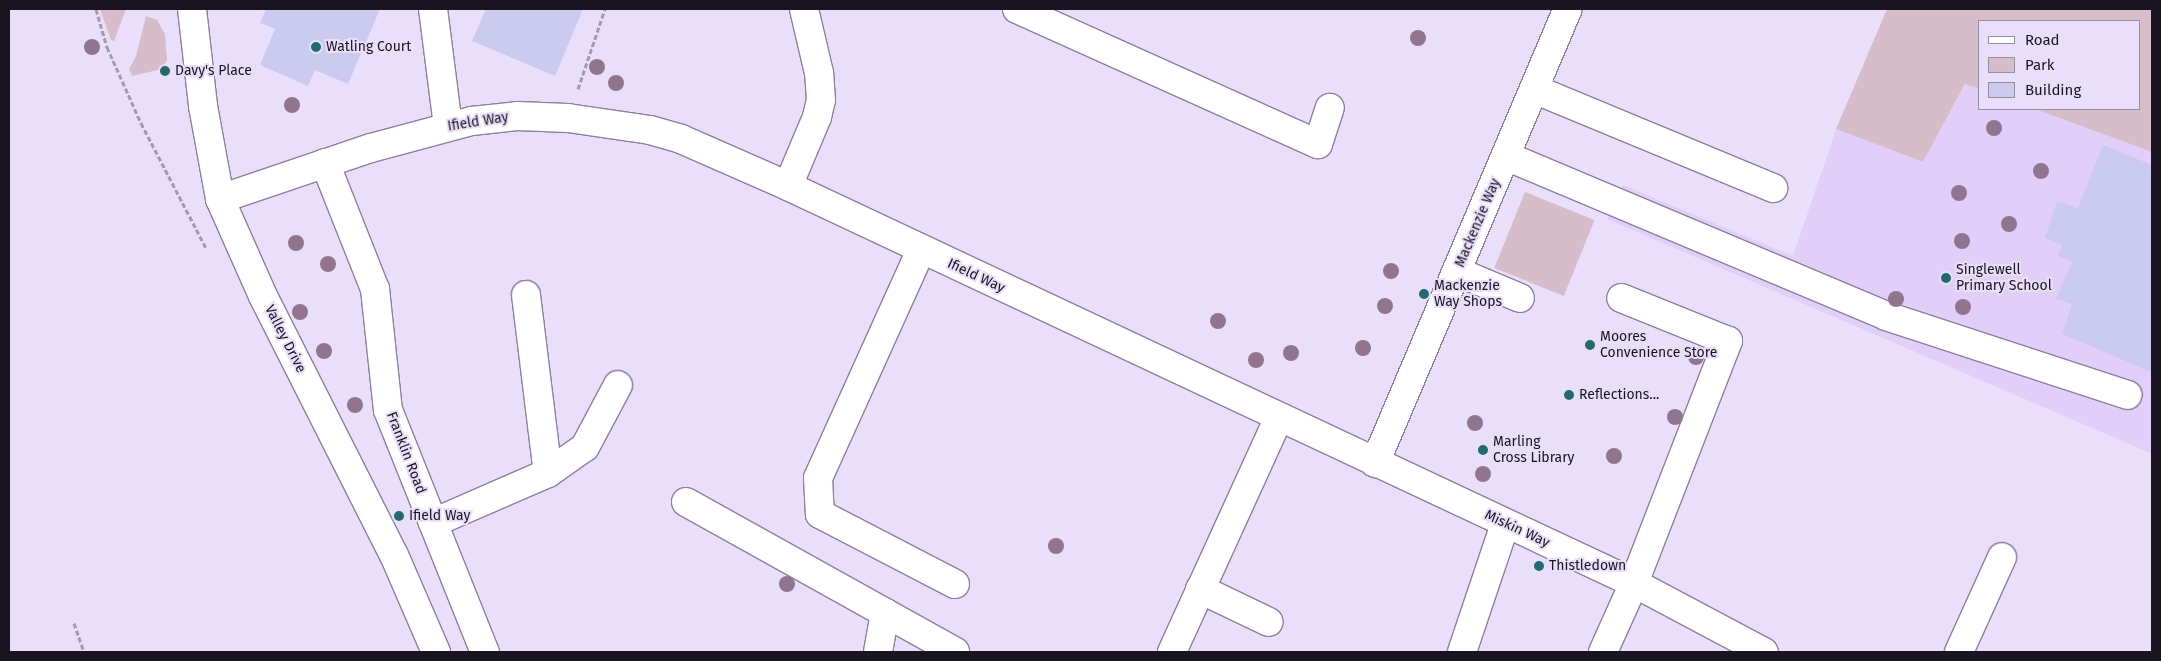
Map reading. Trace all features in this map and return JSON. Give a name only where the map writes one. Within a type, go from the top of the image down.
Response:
[{"type":"street","name":"Valley Drive","points":[[192,9],[203,106],[220,199],[263,296],[394,555],[436,652]]},
{"type":"street","points":[[434,9],[448,126]]},
{"type":"street","points":[[788,186],[817,118],[821,100],[819,72],[804,9]]},
{"type":"street","points":[[1017,9],[1318,144],[1330,108]]},
{"type":"street","name":"Mackenzie Way","points":[[1375,463],[1458,272],[1568,9]]},
{"type":"street","points":[[1534,89],[1773,188]]},
{"type":"street","name":"Ifield Way","points":[[220,199],[325,163],[448,126],[517,116],[601,120],[667,135],[788,186],[1375,463]]},
{"type":"street","points":[[1506,156],[1886,316],[2127,395]]},
{"type":"street","name":"Franklin Road","points":[[325,163],[375,288],[388,410],[485,652]]},
{"type":"street","points":[[921,250],[818,478],[820,514],[955,584]]},
{"type":"street","points":[[1458,272],[1520,298]]},
{"type":"street","points":[[526,295],[548,473]]},
{"type":"street","points":[[1604,652],[1634,583],[1728,341],[1621,298]]},
{"type":"street","points":[[433,523],[548,473],[585,447],[618,385]]},
{"type":"street","points":[[1172,652],[1279,417]]},
{"type":"street","name":"Miskin Way","points":[[1375,463],[1634,583],[1764,652]]},
{"type":"street","points":[[686,502],[954,652]]},
{"type":"street","points":[[1462,652],[1505,524]]},
{"type":"street","points":[[1959,652],[2002,557]]},
{"type":"street","points":[[1200,589],[1269,622]]},
{"type":"street","points":[[878,652],[885,613]]},
{"type":"path","points":[[568,118],[605,9]]},
{"type":"path","points":[[74,623],[84,652]]},
{"type":"shaded area","name":"Singlewell Primary School","points":[[1966,83],[1978,88],[1978,110],[2038,110],[2152,152],[2152,454],[1607,219],[1623,185],[1793,256],[1836,129],[1923,162]]},
{"type":"green space","points":[[100,9],[126,9],[114,41],[111,40]]},
{"type":"green space","points":[[1887,9],[2152,9],[2152,152],[2038,110],[2141,110],[2141,20],[1978,20],[1978,88],[1965,84],[1923,162],[1836,129]]},
{"type":"green space","points":[[146,16],[157,20],[165,34],[167,60],[162,69],[132,76],[129,69],[136,56]]},
{"type":"green space","points":[[1525,192],[1595,220],[1564,296],[1494,268]]},
{"type":"building","name":"Watling Court","points":[[266,9],[380,9],[348,84],[315,70],[308,86],[260,65],[275,29],[260,23]]},
{"type":"building","points":[[486,9],[583,9],[555,76],[472,41]]},
{"type":"building","points":[[2103,145],[2152,165],[2150,176],[2152,177],[2152,372],[2062,334],[2072,304],[2056,299],[2072,262],[2058,256],[2062,245],[2045,238],[2057,201],[2078,208]]},
{"type":"place","name":"Watling Court","points":[[316,47]]},
{"type":"place","name":"Davy's Place","points":[[165,71]]},
{"type":"place","name":"Singlewell Primary School","points":[[1946,278]]},
{"type":"place","name":"Mackenzie Way Shops","points":[[1424,294]]},
{"type":"place","name":"Moores Convenience Store","points":[[1590,345]]},
{"type":"place","name":"Reflections...","points":[[1569,395]]},
{"type":"place","name":"Marling Cross Library","points":[[1483,450]]},
{"type":"place","name":"Ifield Way","points":[[399,516]]},
{"type":"place","name":"Thistledown","points":[[1539,566]]}]
